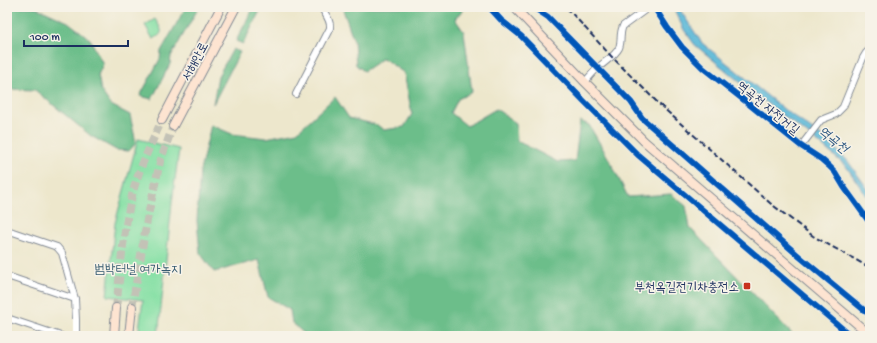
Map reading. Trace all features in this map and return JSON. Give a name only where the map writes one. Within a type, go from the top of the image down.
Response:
[{"type":"main road","name":"서해안로","points":[[162,120],[221,7]]},
{"type":"main road","name":"서해안로","points":[[174,126],[236,7]]},
{"type":"main road","points":[[514,7],[584,82],[644,142],[870,335]]},
{"type":"main road","points":[[129,336],[132,306]]},
{"type":"main road","points":[[114,336],[116,308]]},
{"type":"street","points":[[296,94],[330,28],[330,20],[321,7]]},
{"type":"street","points":[[584,82],[618,50],[623,26],[650,7]]},
{"type":"street","points":[[801,146],[821,120],[836,114],[843,107],[863,58],[870,49]]},
{"type":"street","points":[[7,230],[57,247],[62,253],[74,299],[76,336]]},
{"type":"street","points":[[7,276],[74,299]]},
{"type":"street","points":[[7,318],[61,336]]},
{"type":"green space","points":[[7,7],[35,7],[68,22],[90,39],[103,64],[98,75],[101,91],[111,105],[130,115],[136,143],[129,151],[116,150],[91,136],[35,90],[7,89]]},
{"type":"green space","points":[[186,7],[199,7],[171,56],[170,64],[152,99],[140,96],[160,59],[161,51]]},
{"type":"green space","points":[[254,7],[262,7],[243,44],[236,41]]},
{"type":"green space","points":[[342,7],[465,7],[455,19],[464,32],[472,92],[458,99],[451,113],[467,126],[496,109],[516,123],[517,141],[558,162],[575,161],[580,121],[589,125],[610,161],[628,197],[671,194],[686,206],[690,228],[794,336],[307,336],[292,323],[290,310],[268,297],[259,260],[214,272],[200,253],[197,221],[200,171],[211,125],[232,134],[266,138],[297,132],[335,97],[349,118],[377,125],[384,130],[404,127],[412,114],[404,73],[383,58],[364,71],[356,65],[354,41]]},
{"type":"green space","points":[[155,19],[161,33],[153,39],[145,25]]},
{"type":"green space","points":[[233,49],[240,52],[213,104],[218,76]]},
{"type":"green space","name":"범박터널 여가녹지","points":[[138,139],[179,149],[158,336],[138,336],[143,300],[107,296],[115,223]]},
{"type":"water","points":[[673,7],[678,7],[702,43],[785,110],[824,138],[847,160],[870,192],[870,201],[846,166],[695,45],[684,30]]},
{"type":"tunnel","points":[[116,308],[130,203],[140,170],[162,120]]},
{"type":"tunnel","points":[[132,307],[147,220],[160,162],[173,126]]},
{"type":"railway","points":[[566,7],[611,56],[660,105],[770,203],[813,236],[870,267]]},
{"type":"cycle path","points":[[489,7],[501,20],[521,36],[638,155],[851,336]]},
{"type":"cycle path","points":[[533,7],[548,17],[631,102],[642,118],[800,257],[870,315]]},
{"type":"cycle path","name":"역곡천 자전거길","points":[[654,7],[682,47],[703,68],[801,146],[829,166],[835,172],[870,223]]},
{"type":"place","name":"부천옥길전기차충전소","points":[[747,286]]},
{"type":"water label","name":"역곡천","points":[[834,139]]}]
